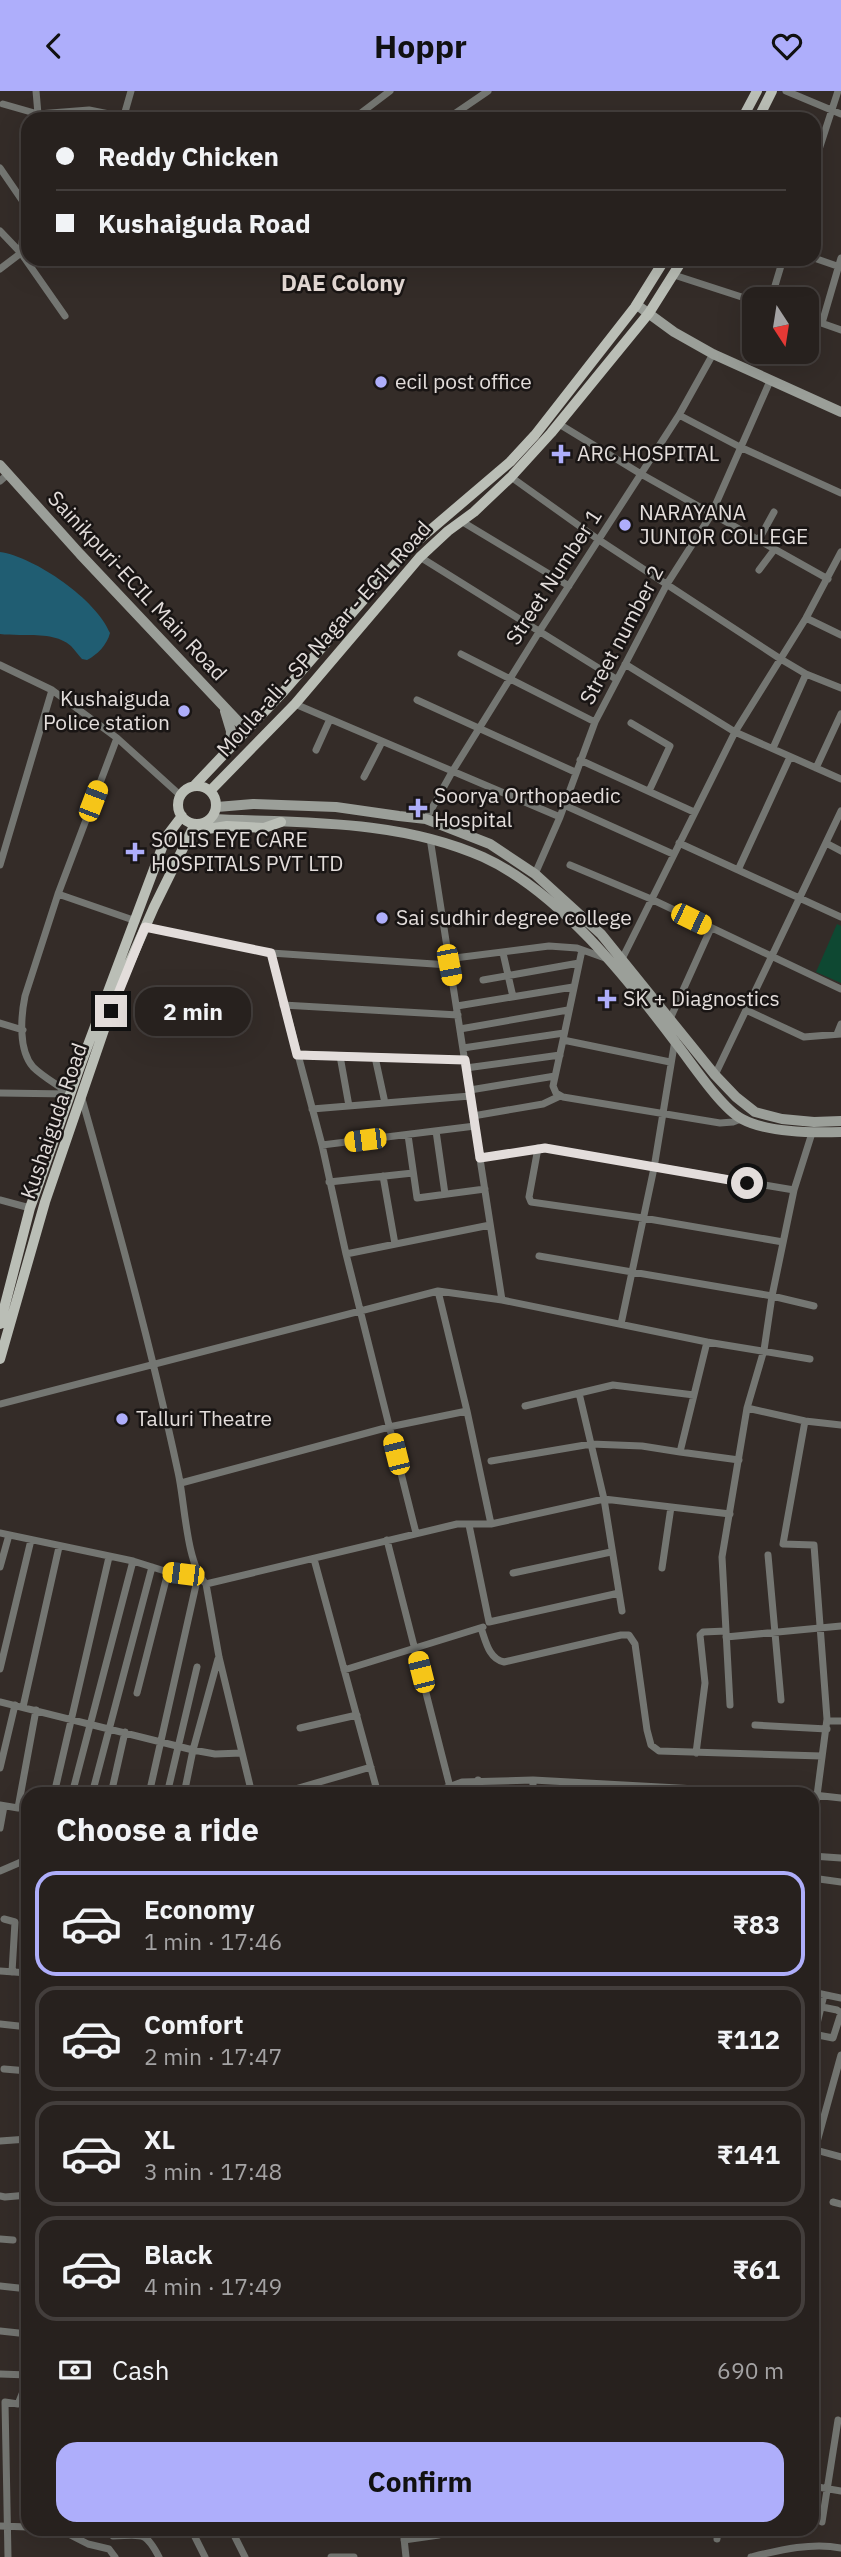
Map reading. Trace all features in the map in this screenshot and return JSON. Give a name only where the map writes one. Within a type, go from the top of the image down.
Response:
[{"type":"main road","points":[[746,112],[757,91]]},
{"type":"main road","points":[[762,112],[772,91]]},
{"type":"main road","name":"Moula-ali - SP Nagar - ECIL Road","points":[[194,786],[330,640],[408,549],[510,462],[535,435],[637,305],[661,266]]},
{"type":"main road","name":"Moula-ali - SP Nagar - ECIL Road","points":[[210,791],[295,704],[420,557],[511,477],[559,424],[649,313],[679,266]]},
{"type":"main road","points":[[637,305],[674,333],[713,354],[841,412]]},
{"type":"main road","name":"Sainikpuri-ECIL Main Road","points":[[0,465],[4,477],[247,731]]},
{"type":"main road","points":[[224,707],[231,731],[230,748]]},
{"type":"main road","points":[[211,819],[217,807],[210,791],[194,786],[181,796],[178,806],[181,817],[195,824],[211,819],[350,825],[430,838],[484,857],[529,885],[582,931],[607,958],[708,1084],[741,1119],[768,1127],[812,1133],[841,1132]]},
{"type":"main road","points":[[217,807],[253,804],[336,807],[426,820],[490,844],[535,874],[601,934],[715,1075],[755,1112],[814,1122],[841,1121]]},
{"type":"main road","name":"Kushaiguda Road","points":[[0,1359],[45,1202],[141,924],[166,837],[181,817]]},
{"type":"main road","points":[[186,842],[192,834],[206,828],[264,828],[281,822]]},
{"type":"main road","name":"Kushaiguda Road","points":[[0,1324],[2,1307],[30,1208],[70,1094],[141,924],[195,824]]},
{"type":"street","points":[[36,91],[38,112]]},
{"type":"street","points":[[457,112],[488,91]]},
{"type":"street","points":[[786,91],[841,114]]},
{"type":"street","points":[[821,145],[838,91]]},
{"type":"street","points":[[362,112],[386,92]]},
{"type":"street","points":[[125,112],[129,93]]},
{"type":"street","points":[[3,104],[31,112]]},
{"type":"street","points":[[64,112],[98,112]]},
{"type":"street","points":[[0,168],[21,197]]},
{"type":"street","points":[[0,231],[21,253],[0,269]]},
{"type":"street","points":[[821,259],[840,263],[822,323]]},
{"type":"street","points":[[30,266],[65,316]]},
{"type":"street","points":[[775,287],[781,266]]},
{"type":"street","points":[[674,275],[742,297]]},
{"type":"street","points":[[819,322],[841,330]]},
{"type":"street","name":"Street Number 1","points":[[426,820],[452,772],[509,680],[679,415],[713,354]]},
{"type":"street","name":"Street number 2","points":[[535,874],[560,817],[595,722],[667,584],[711,515],[770,381]]},
{"type":"street","points":[[679,415],[740,447],[841,493]]},
{"type":"street","points":[[559,424],[711,515],[828,579]]},
{"type":"street","points":[[511,477],[599,540],[779,659],[806,674],[841,688]]},
{"type":"street","points":[[758,541],[774,512]]},
{"type":"street","points":[[461,521],[569,586]]},
{"type":"street","points":[[759,570],[774,549]]},
{"type":"street","points":[[420,557],[616,679]]},
{"type":"street","points":[[622,959],[735,732],[840,558]]},
{"type":"street","points":[[806,618],[841,635]]},
{"type":"street","points":[[461,654],[595,722]]},
{"type":"street","points":[[625,664],[735,732],[841,779]]},
{"type":"street","points":[[0,665],[52,690],[117,738],[181,796]]},
{"type":"street","points":[[773,748],[806,674]]},
{"type":"street","points":[[0,865],[52,690]]},
{"type":"street","points":[[417,700],[575,772]]},
{"type":"street","points":[[295,704],[560,817]]},
{"type":"street","points":[[817,768],[841,714]]},
{"type":"street","points":[[316,750],[330,719]]},
{"type":"street","points":[[631,723],[670,746],[649,791]]},
{"type":"street","points":[[70,1094],[34,1068],[28,1059],[22,1011],[24,996],[58,894],[117,738]]},
{"type":"street","points":[[365,777],[382,742]]},
{"type":"street","points":[[738,870],[790,757]]},
{"type":"street","points":[[580,760],[694,812]]},
{"type":"street","points":[[564,805],[673,854]]},
{"type":"street","points":[[715,1075],[841,811]]},
{"type":"street","points":[[0,837],[10,831]]},
{"type":"street","points":[[430,838],[502,1300]]},
{"type":"street","points":[[679,843],[841,916]]},
{"type":"street","points":[[825,843],[841,851]]},
{"type":"street","points":[[570,865],[651,899],[841,989]]},
{"type":"street","points":[[58,894],[141,924],[271,953],[448,962],[549,946],[582,950],[607,958]]},
{"type":"street","points":[[670,1019],[711,928]]},
{"type":"street","points":[[582,950],[554,1090],[560,1095],[720,1123],[741,1119]]},
{"type":"street","points":[[271,953],[322,1145],[345,1254],[416,1533]]},
{"type":"street","points":[[503,953],[513,996]]},
{"type":"street","points":[[483,980],[579,963]]},
{"type":"street","points":[[283,1005],[458,1011],[513,996],[573,987]]},
{"type":"street","points":[[460,1029],[568,1010]]},
{"type":"street","points":[[746,1010],[804,1037],[839,1034],[841,1024]]},
{"type":"street","points":[[0,1023],[23,1030]]},
{"type":"street","points":[[621,1324],[653,1168],[670,1062],[679,1030]]},
{"type":"street","points":[[463,1048],[564,1037],[670,1062]]},
{"type":"street","points":[[297,1055],[375,1057],[466,1064],[560,1055]]},
{"type":"street","points":[[340,1056],[349,1106]]},
{"type":"street","points":[[375,1057],[384,1103]]},
{"type":"street","points":[[312,1109],[470,1093],[555,1076]]},
{"type":"street","points":[[0,1093],[70,1094]]},
{"type":"street","points":[[474,1116],[543,1104],[560,1095]]},
{"type":"street","points":[[82,1099],[154,1363],[181,1483],[193,1561],[198,1576],[206,1584],[219,1657],[250,1787]]},
{"type":"street","points":[[322,1145],[475,1126]]},
{"type":"street","points":[[436,1131],[445,1194]]},
{"type":"street","points":[[730,1705],[721,1573],[747,1408],[764,1350],[794,1190],[812,1133]]},
{"type":"street","points":[[408,1135],[416,1198],[485,1189]]},
{"type":"street","points":[[538,1148],[529,1197],[531,1202],[643,1218],[783,1243]]},
{"type":"street","points":[[480,1158],[538,1148],[794,1190]]},
{"type":"street","points":[[329,1182],[413,1173]]},
{"type":"street","points":[[383,1176],[395,1244]]},
{"type":"street","points":[[0,1200],[30,1208]]},
{"type":"street","points":[[345,1254],[490,1225]]},
{"type":"street","points":[[539,1255],[772,1296],[814,1306]]},
{"type":"street","points":[[0,1404],[438,1290],[810,1359]]},
{"type":"street","points":[[438,1290],[491,1524]]},
{"type":"street","points":[[680,1452],[707,1342]]},
{"type":"street","points":[[526,1406],[613,1385],[694,1395]]},
{"type":"street","points":[[579,1394],[604,1499],[622,1611]]},
{"type":"street","points":[[747,1408],[841,1426]]},
{"type":"street","points":[[181,1483],[389,1427],[467,1411]]},
{"type":"street","points":[[805,1421],[783,1544],[814,1545],[827,1725],[816,1787]]},
{"type":"street","points":[[491,1461],[592,1444],[642,1446],[739,1460]]},
{"type":"street","points":[[206,1584],[457,1524],[491,1524],[604,1499],[730,1514]]},
{"type":"street","points":[[662,1568],[670,1507]]},
{"type":"street","points":[[469,1525],[489,1622]]},
{"type":"street","points":[[0,1567],[4,1534],[133,1561],[168,1572],[198,1576]]},
{"type":"street","points":[[0,1669],[31,1540]]},
{"type":"street","points":[[387,1540],[450,1787],[478,1780],[533,1780],[634,1787]]},
{"type":"street","points":[[0,1768],[19,1706],[59,1547]]},
{"type":"street","points":[[513,1573],[611,1552]]},
{"type":"street","points":[[768,1555],[781,1700]]},
{"type":"street","points":[[56,1787],[109,1557]]},
{"type":"street","points":[[314,1559],[376,1787]]},
{"type":"street","points":[[74,1787],[133,1561]]},
{"type":"street","points":[[94,1787],[152,1567]]},
{"type":"street","points":[[137,1693],[168,1572]]},
{"type":"street","points":[[151,1787],[198,1576]]},
{"type":"street","points":[[344,1670],[481,1628],[489,1622],[619,1593]]},
{"type":"street","points":[[696,1753],[705,1683],[701,1635],[703,1632],[774,1633],[841,1626]]},
{"type":"street","points":[[481,1628],[491,1655],[504,1662],[629,1635],[635,1644],[646,1730],[651,1745],[659,1751],[822,1756]]},
{"type":"street","points":[[185,1787],[219,1657]]},
{"type":"street","points":[[168,1787],[197,1667]]},
{"type":"street","points":[[0,1702],[193,1750],[215,1754],[242,1753]]},
{"type":"street","points":[[22,1787],[36,1710]]},
{"type":"street","points":[[300,1728],[356,1715]]},
{"type":"street","points":[[755,1725],[827,1725],[841,1721]]},
{"type":"street","points":[[113,1787],[125,1732]]},
{"type":"street","points":[[302,1787],[371,1767]]},
{"type":"street","points":[[478,1780],[478,1787]]},
{"type":"street","points":[[533,1780],[533,1787]]},
{"type":"street","points":[[0,1828],[2,1805],[18,1808],[21,1792]]},
{"type":"street","points":[[819,1796],[841,1798]]},
{"type":"street","points":[[819,1856],[841,1858]]},
{"type":"street","points":[[0,1871],[21,1862]]},
{"type":"street","points":[[819,1879],[841,1882]]},
{"type":"street","points":[[4,1919],[15,1922],[12,1972]]},
{"type":"street","points":[[0,1971],[21,1973]]},
{"type":"street","points":[[819,1993],[841,1998]]},
{"type":"street","points":[[819,2020],[824,1994]]},
{"type":"street","points":[[819,2035],[833,2038],[841,2013],[822,2007]]},
{"type":"street","points":[[1,2024],[21,2026]]},
{"type":"street","points":[[841,2031],[841,2041]]},
{"type":"street","points":[[819,2129],[841,2055]]},
{"type":"street","points":[[4,2069],[21,2070]]},
{"type":"street","points":[[0,2141],[21,2140]]},
{"type":"street","points":[[819,2151],[841,2157]]},
{"type":"street","points":[[0,2196],[21,2196]]},
{"type":"street","points":[[0,2239],[13,2240]]},
{"type":"street","points":[[0,2286],[21,2288]]},
{"type":"street","points":[[0,2331],[21,2333]]},
{"type":"street","points":[[0,2374],[21,2376]]},
{"type":"street","points":[[8,2557],[5,2402],[18,2404],[21,2396]]},
{"type":"street","points":[[822,2522],[838,2420]]},
{"type":"street","points":[[819,2487],[841,2491]]},
{"type":"street","points":[[0,2526],[21,2527]]},
{"type":"street","points":[[71,2536],[109,2549],[115,2557]]},
{"type":"street","points":[[109,2549],[112,2536]]},
{"type":"street","points":[[144,2536],[151,2540],[159,2557]]},
{"type":"street","points":[[194,2536],[205,2557]]},
{"type":"street","points":[[235,2536],[246,2557]]},
{"type":"street","points":[[403,2536],[406,2557]]},
{"type":"street","points":[[404,2540],[432,2536]]},
{"type":"street","points":[[751,2557],[815,2545],[841,2548]]},
{"type":"street","points":[[331,2557],[355,2557]]},
{"type":"green space","points":[[837,924],[841,926],[841,983],[816,972]]},
{"type":"water","points":[[0,552],[47,571],[92,607],[110,633],[107,642],[98,652],[87,660],[82,659],[64,641],[56,638],[0,634]]},
{"type":"place","name":"ecil post office","points":[[381,382]]},
{"type":"place","name":"ARC HOSPITAL","points":[[561,454]]},
{"type":"place","name":"NARAYANA JUNIOR COLLEGE","points":[[625,525]]},
{"type":"place","name":"Kushaiguda Police station","points":[[184,711]]},
{"type":"place","name":"Soorya Orthopaedic Hospital","points":[[418,808]]},
{"type":"place","name":"SOLIS EYE CARE HOSPITALS PVT LTD","points":[[135,852]]},
{"type":"place","name":"Sai sudhir degree college","points":[[382,918]]},
{"type":"place","name":"SK + Diagnostics","points":[[607,999]]},
{"type":"place","name":"Talluri Theatre","points":[[122,1419]]},
{"type":"district","name":"DAE Colony","points":[[343,283]]},
{"type":"route","points":[[111,1011],[145,927],[271,953],[297,1055],[465,1060],[480,1158],[545,1148],[747,1183]]}]
